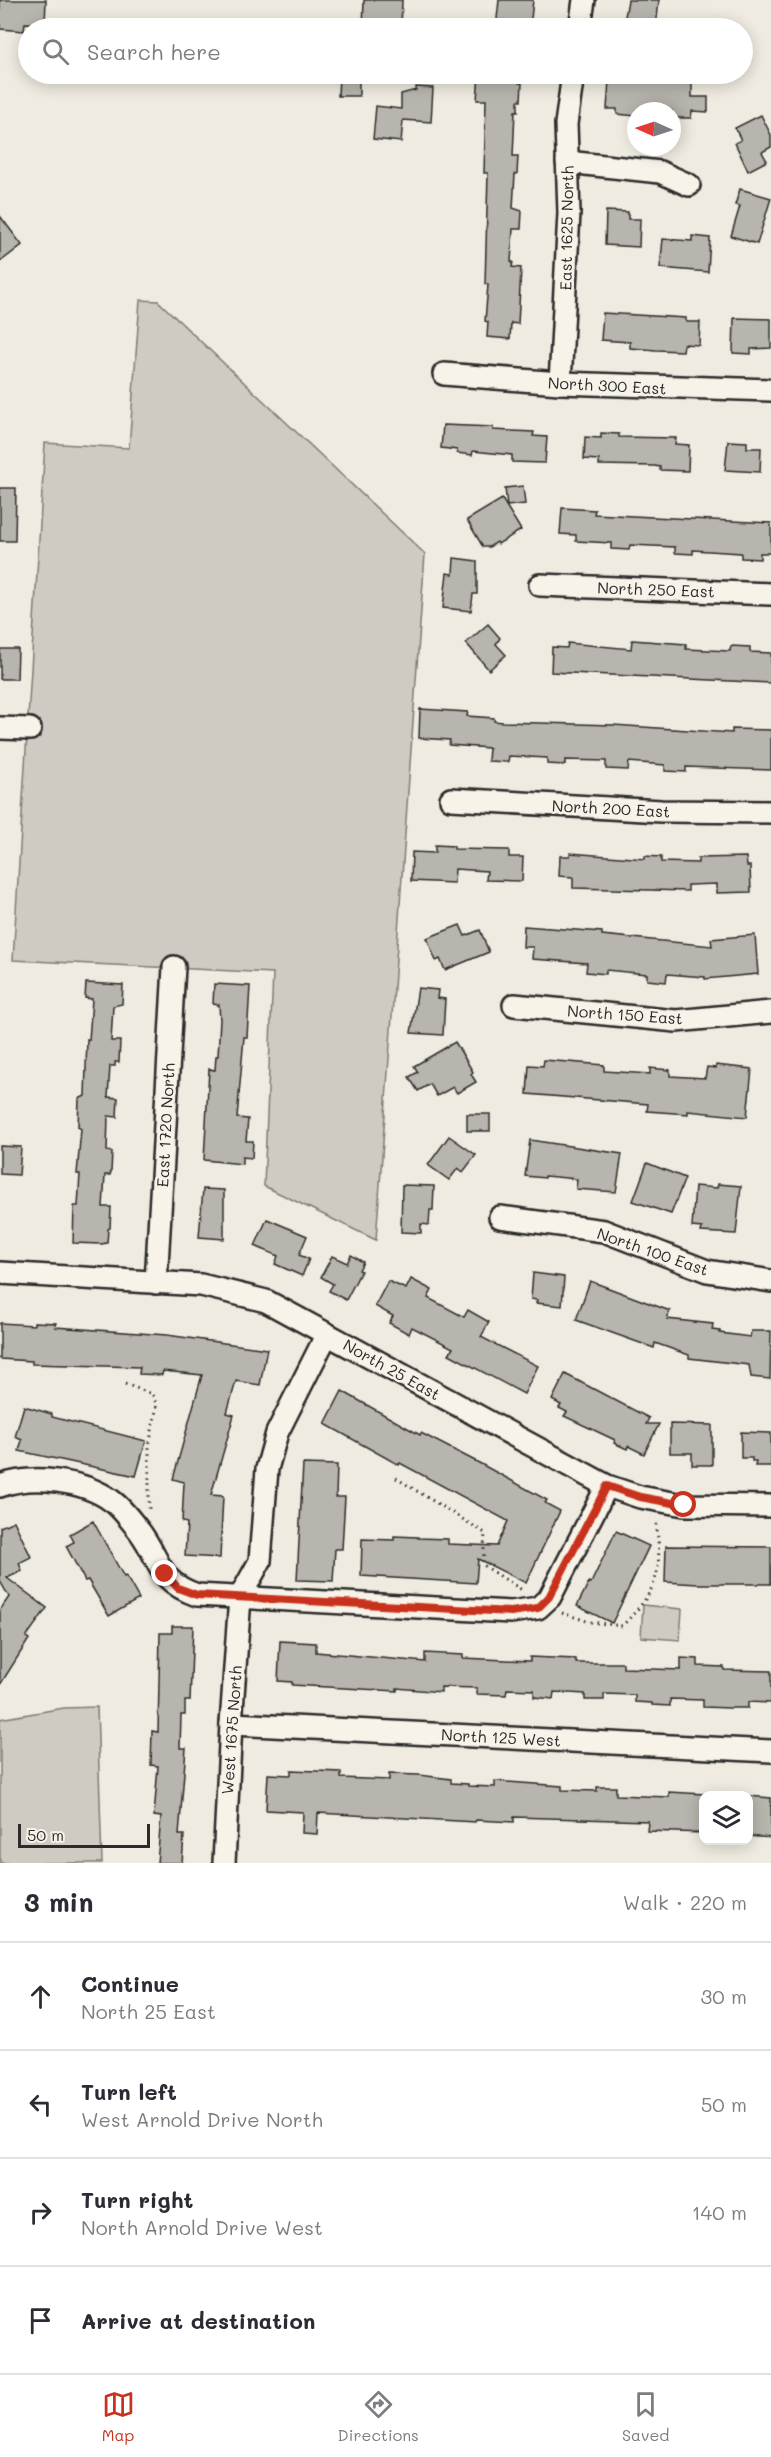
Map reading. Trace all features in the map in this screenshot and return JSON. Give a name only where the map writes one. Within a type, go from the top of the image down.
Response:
[{"type":"street","points":[[581,18],[584,0]]},
{"type":"street","name":"East 1625 North","points":[[560,383],[569,213],[566,124],[572,84]]},
{"type":"street","points":[[567,162],[660,172],[689,185]]},
{"type":"street","name":"North 300 East","points":[[444,374],[560,383],[771,390]]},
{"type":"street","name":"North 250 East","points":[[540,585],[771,594]]},
{"type":"street","points":[[0,728],[30,729]]},
{"type":"street","name":"North 200 East","points":[[451,799],[661,811],[771,812]]},
{"type":"street","name":"East 1720 North","points":[[156,1283],[174,967]]},
{"type":"street","name":"North 150 East","points":[[514,1005],[676,1021],[771,1012]]},
{"type":"street","name":"North 100 East","points":[[500,1217],[604,1231],[707,1271],[771,1281]]},
{"type":"street","name":"North 25 East","points":[[0,1273],[201,1286],[266,1301],[607,1486],[640,1497],[684,1505],[771,1506]]},
{"type":"street","points":[[240,1597],[260,1561],[267,1469],[277,1433],[327,1334]]},
{"type":"street","points":[[0,1486],[30,1479],[56,1481],[83,1487],[112,1501],[141,1533],[165,1574],[178,1588],[197,1595],[511,1612],[540,1604],[549,1597],[607,1486]]},
{"type":"street","name":"West 1675 North","points":[[224,1863],[240,1597]]},
{"type":"street","name":"North 125 West","points":[[231,1724],[771,1751]]},
{"type":"path","points":[[125,1384],[152,1394],[157,1405],[149,1446],[149,1524]]},
{"type":"path","points":[[396,1478],[485,1533],[483,1565],[540,1604],[590,1622],[622,1626],[643,1605],[659,1570],[660,1548],[656,1522]]},
{"type":"shaded area","points":[[140,300],[158,301],[425,554],[376,1240],[264,1186],[273,973],[13,960],[45,443],[129,448]]},
{"type":"shaded area","points":[[643,1605],[682,1609],[680,1640],[641,1637]]},
{"type":"shaded area","points":[[97,1707],[102,1863],[0,1863],[0,1719],[64,1708]]},
{"type":"building","points":[[0,0],[46,0],[45,18],[18,18],[18,30],[0,29]]},
{"type":"building","points":[[364,0],[402,0],[401,18],[363,18]]},
{"type":"building","points":[[499,0],[533,0],[531,18],[497,18]]},
{"type":"building","points":[[628,0],[659,0],[657,18],[625,18]]},
{"type":"building","points":[[339,84],[359,84],[359,96],[338,96]]},
{"type":"building","points":[[478,84],[522,84],[521,101],[518,101],[518,111],[515,111],[513,156],[518,156],[513,208],[522,211],[521,229],[513,229],[511,262],[513,262],[512,267],[521,268],[518,324],[511,323],[510,339],[487,337],[488,322],[485,321],[488,285],[485,284],[488,173],[484,173],[486,100],[477,100]]},
{"type":"building","points":[[609,84],[692,84],[692,97],[708,97],[708,112],[692,111],[691,118],[681,118],[681,102],[627,102],[627,115],[617,114],[617,109],[607,109]]},
{"type":"building","points":[[416,87],[433,88],[431,122],[403,120],[401,142],[373,139],[376,106],[401,109],[401,94],[416,90]]},
{"type":"building","points":[[761,115],[771,135],[771,147],[762,152],[767,161],[748,171],[735,143],[741,140],[735,128]]},
{"type":"building","points":[[740,189],[771,198],[757,244],[731,236],[740,206],[735,205]]},
{"type":"building","points":[[606,211],[628,212],[628,219],[640,219],[639,247],[605,245]]},
{"type":"building","points":[[0,216],[22,245],[0,262]]},
{"type":"building","points":[[692,236],[710,238],[708,272],[660,268],[663,239],[692,241]]},
{"type":"building","points":[[603,313],[686,318],[686,322],[700,322],[699,345],[684,344],[683,351],[656,350],[630,348],[630,342],[601,340]]},
{"type":"building","points":[[734,318],[771,319],[771,348],[751,349],[751,354],[733,353]]},
{"type":"building","points":[[443,425],[493,427],[493,430],[534,432],[533,436],[547,437],[545,463],[512,462],[512,455],[473,451],[472,455],[441,448]]},
{"type":"building","points":[[601,433],[619,434],[619,437],[676,438],[675,444],[689,445],[688,471],[660,470],[660,467],[654,466],[599,465],[599,460],[584,459],[585,437],[601,438]]},
{"type":"building","points":[[728,441],[747,442],[747,448],[761,448],[760,472],[725,470]]},
{"type":"building","points":[[523,486],[525,504],[507,506],[505,488]]},
{"type":"building","points":[[0,488],[16,488],[15,541],[0,541]]},
{"type":"building","points":[[502,499],[521,530],[498,544],[497,542],[489,547],[483,547],[467,520]]},
{"type":"building","points":[[562,508],[595,510],[594,514],[771,523],[771,553],[760,553],[760,559],[741,558],[741,553],[693,550],[693,554],[675,553],[675,547],[630,545],[629,550],[611,549],[611,543],[576,541],[576,535],[560,534]]},
{"type":"building","points":[[454,558],[477,561],[477,594],[473,594],[471,611],[443,608],[447,573],[453,574]]},
{"type":"building","points":[[488,624],[500,638],[496,644],[506,655],[489,670],[466,643]]},
{"type":"building","points":[[632,640],[686,644],[686,649],[730,651],[731,646],[750,647],[750,652],[771,653],[771,683],[551,672],[552,647],[567,648],[568,643],[631,649]]},
{"type":"building","points":[[0,649],[18,649],[17,679],[0,679]]},
{"type":"building","points":[[420,709],[468,712],[467,716],[494,718],[494,721],[503,722],[613,725],[732,733],[732,729],[771,730],[771,770],[686,767],[686,772],[665,771],[665,765],[629,762],[628,770],[606,769],[606,761],[565,760],[565,765],[547,764],[547,758],[509,756],[508,762],[488,761],[489,748],[449,745],[450,740],[419,738]]},
{"type":"building","points":[[435,845],[454,846],[454,849],[509,850],[509,857],[523,857],[522,881],[486,880],[487,871],[455,869],[454,883],[411,881],[412,852],[435,853]]},
{"type":"building","points":[[570,853],[645,859],[645,856],[661,857],[661,862],[698,863],[698,858],[746,857],[747,866],[750,866],[751,892],[717,893],[717,884],[688,885],[688,891],[573,888],[573,877],[559,876],[560,856],[570,856]]},
{"type":"building","points":[[460,925],[465,936],[480,930],[489,952],[445,970],[440,959],[436,961],[427,938]]},
{"type":"building","points":[[524,926],[602,932],[602,935],[712,946],[711,939],[755,935],[758,974],[705,979],[705,977],[667,974],[666,982],[647,980],[647,974],[606,970],[606,974],[586,972],[587,963],[532,959],[533,947],[523,947]]},
{"type":"building","points":[[86,983],[123,985],[122,1004],[113,1006],[111,1041],[120,1041],[119,1062],[115,1062],[115,1066],[110,1066],[108,1097],[118,1098],[117,1117],[108,1116],[107,1151],[112,1152],[111,1172],[110,1175],[105,1175],[103,1207],[111,1207],[110,1228],[107,1243],[101,1244],[73,1243],[74,1206],[78,1206],[80,1174],[77,1174],[81,1129],[78,1127],[79,1099],[85,1096],[87,1039],[89,1040],[92,999],[85,998]]},
{"type":"building","points":[[214,984],[250,986],[247,1037],[244,1037],[237,1118],[248,1119],[246,1141],[253,1141],[252,1158],[242,1157],[242,1164],[204,1160],[209,1069],[215,1070],[216,1056],[218,1056],[220,1020],[219,1005],[213,1004]]},
{"type":"building","points":[[418,988],[438,990],[437,998],[445,999],[443,1035],[411,1033]]},
{"type":"building","points":[[455,1042],[473,1072],[471,1074],[476,1082],[457,1093],[453,1087],[437,1096],[430,1084],[418,1091],[409,1077],[418,1072],[414,1066]]},
{"type":"building","points":[[544,1060],[604,1065],[604,1071],[650,1074],[650,1068],[670,1070],[670,1076],[705,1078],[707,1067],[716,1068],[716,1065],[752,1069],[747,1117],[688,1111],[688,1114],[647,1111],[648,1104],[527,1094],[529,1065],[543,1066]]},
{"type":"building","points":[[467,1114],[490,1114],[490,1131],[467,1131]]},
{"type":"building","points":[[449,1136],[476,1155],[463,1172],[458,1168],[449,1180],[428,1165]]},
{"type":"building","points":[[530,1140],[622,1154],[616,1192],[576,1189],[577,1179],[525,1176]]},
{"type":"building","points":[[0,1146],[21,1147],[19,1175],[0,1174]]},
{"type":"building","points":[[647,1163],[685,1178],[671,1214],[633,1201]]},
{"type":"building","points":[[718,1184],[741,1186],[736,1234],[701,1232],[702,1228],[692,1227],[695,1186],[717,1188]]},
{"type":"building","points":[[402,1185],[434,1186],[433,1210],[430,1210],[429,1225],[421,1224],[421,1233],[401,1232]]},
{"type":"building","points":[[203,1189],[224,1190],[224,1239],[199,1237]]},
{"type":"building","points":[[267,1219],[307,1236],[299,1255],[309,1259],[302,1276],[275,1264],[278,1256],[255,1246]]},
{"type":"building","points":[[351,1255],[363,1262],[359,1270],[361,1271],[346,1300],[329,1291],[333,1284],[321,1277],[332,1256],[347,1263]]},
{"type":"building","points":[[533,1273],[564,1277],[562,1306],[536,1303],[537,1300],[531,1299]]},
{"type":"building","points":[[411,1279],[432,1290],[428,1298],[464,1317],[468,1310],[489,1322],[481,1337],[538,1366],[524,1394],[449,1354],[453,1348],[412,1327],[409,1334],[389,1323],[393,1316],[375,1306],[388,1281],[406,1289]]},
{"type":"building","points":[[590,1281],[670,1311],[667,1319],[713,1324],[712,1330],[720,1331],[720,1333],[750,1337],[751,1331],[771,1331],[770,1379],[751,1377],[749,1365],[689,1358],[689,1355],[655,1343],[654,1348],[576,1320]]},
{"type":"building","points":[[34,1322],[56,1323],[55,1327],[167,1335],[267,1349],[260,1385],[236,1381],[227,1413],[234,1415],[211,1495],[223,1496],[220,1558],[185,1556],[187,1523],[182,1522],[184,1482],[173,1479],[202,1375],[163,1371],[162,1375],[139,1374],[140,1367],[32,1364],[32,1361],[0,1359],[0,1323],[34,1325]]},
{"type":"building","points":[[565,1374],[649,1418],[646,1424],[659,1424],[644,1454],[628,1446],[627,1449],[614,1443],[615,1440],[564,1416],[567,1412],[559,1408],[561,1405],[552,1400]]},
{"type":"building","points":[[342,1391],[420,1435],[421,1433],[547,1500],[545,1503],[560,1511],[526,1583],[478,1559],[476,1583],[361,1576],[362,1539],[394,1540],[394,1536],[418,1537],[448,1539],[448,1544],[497,1546],[508,1521],[325,1424]]},
{"type":"building","points":[[24,1406],[52,1414],[52,1417],[146,1441],[136,1476],[19,1451],[22,1440],[15,1437]]},
{"type":"building","points":[[670,1424],[712,1425],[712,1465],[692,1465],[692,1453],[670,1453]]},
{"type":"building","points":[[741,1432],[771,1433],[771,1466],[755,1466],[756,1461],[752,1461],[752,1458],[741,1458]]},
{"type":"building","points":[[303,1464],[337,1465],[336,1497],[345,1497],[342,1549],[335,1549],[333,1581],[297,1580]]},
{"type":"building","points":[[14,1521],[31,1557],[19,1563],[22,1571],[7,1578],[47,1608],[26,1637],[29,1639],[0,1685],[0,1610],[9,1597],[0,1581],[0,1527]]},
{"type":"building","points":[[93,1521],[139,1599],[109,1616],[88,1580],[85,1581],[66,1546],[74,1542],[70,1534]]},
{"type":"building","points":[[616,1531],[649,1546],[612,1623],[577,1606],[589,1582],[591,1583]]},
{"type":"building","points":[[666,1546],[771,1547],[771,1584],[665,1582]]},
{"type":"building","points":[[172,1626],[193,1626],[190,1701],[185,1701],[185,1715],[181,1715],[180,1748],[186,1748],[179,1835],[184,1835],[182,1863],[157,1863],[161,1817],[154,1816],[158,1766],[151,1765],[152,1731],[158,1732],[160,1633],[172,1633]]},
{"type":"building","points":[[280,1641],[316,1643],[316,1652],[425,1662],[425,1653],[463,1655],[463,1658],[530,1661],[530,1657],[576,1659],[576,1663],[623,1663],[623,1668],[681,1670],[681,1658],[698,1659],[698,1666],[724,1667],[724,1670],[771,1671],[771,1703],[748,1702],[748,1708],[703,1707],[703,1700],[670,1699],[670,1706],[635,1702],[635,1695],[604,1694],[604,1700],[585,1700],[585,1694],[554,1692],[553,1699],[534,1697],[534,1690],[507,1689],[506,1695],[477,1694],[477,1688],[441,1687],[441,1692],[397,1688],[397,1691],[292,1685],[292,1682],[278,1681]]},
{"type":"building","points":[[291,1770],[341,1772],[341,1778],[389,1780],[389,1774],[419,1775],[451,1779],[451,1783],[468,1784],[468,1786],[495,1787],[495,1781],[562,1786],[562,1790],[597,1791],[597,1787],[616,1787],[616,1795],[669,1797],[669,1792],[699,1794],[699,1833],[647,1831],[648,1821],[514,1817],[514,1822],[476,1820],[475,1822],[318,1813],[317,1834],[302,1833],[303,1812],[266,1810],[268,1774],[291,1775]]},
{"type":"building","points":[[753,1796],[771,1798],[771,1838],[753,1836]]},
{"type":"route","points":[[165,1574],[178,1588],[197,1595],[511,1612],[538,1608],[549,1597],[607,1486],[640,1497],[684,1505]]}]
